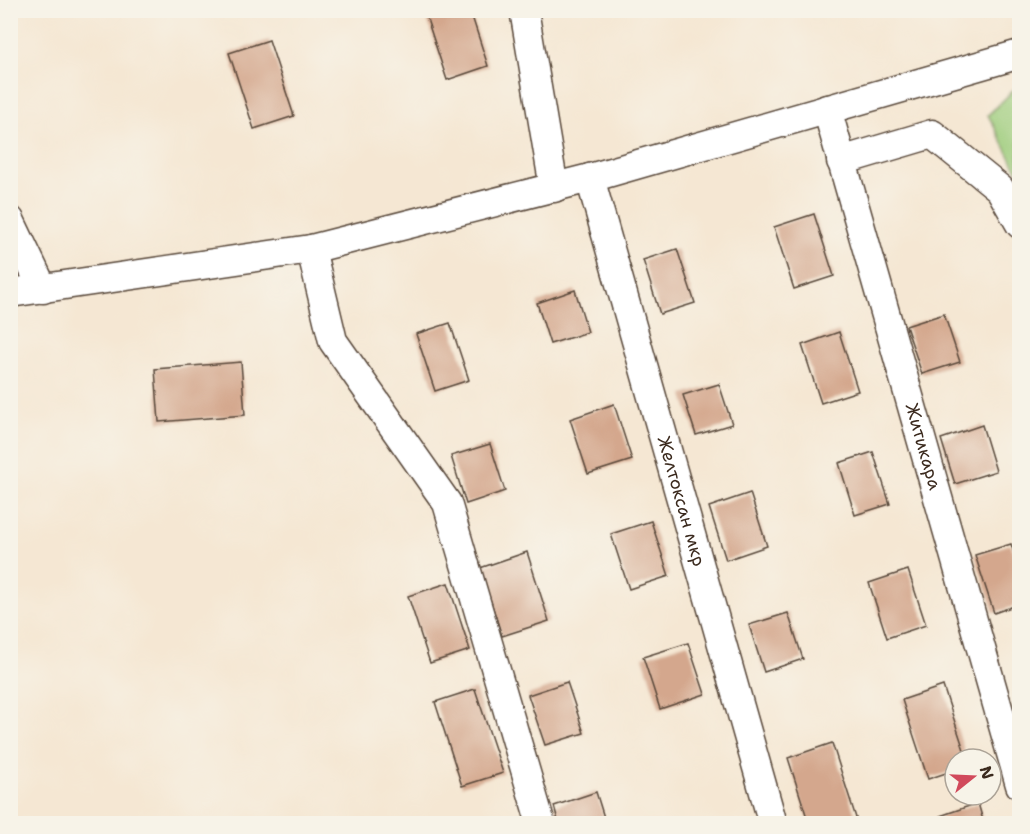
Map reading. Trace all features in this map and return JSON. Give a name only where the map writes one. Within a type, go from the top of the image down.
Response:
[{"type":"street","points":[[524,10],[554,188]]},
{"type":"street","points":[[10,293],[311,249],[554,188],[1020,54]]},
{"type":"street","name":"Житикара","points":[[827,109],[1020,785]]},
{"type":"street","points":[[841,161],[932,134],[1000,189],[1020,224]]},
{"type":"street","name":"Желтоксан мкр","points":[[590,178],[773,824]]},
{"type":"street","points":[[10,220],[43,289]]},
{"type":"street","points":[[311,249],[333,341],[447,503],[541,824]]},
{"type":"green space","points":[[1019,85],[1019,174],[988,115]]},
{"type":"building","points":[[424,10],[470,10],[488,66],[447,80]]},
{"type":"building","points":[[269,40],[294,116],[254,129],[229,53]]},
{"type":"building","points":[[814,214],[834,276],[794,289],[774,227]]},
{"type":"building","points":[[677,249],[695,303],[660,314],[643,260]]},
{"type":"building","points":[[575,290],[588,332],[550,344],[537,303]]},
{"type":"building","points":[[944,314],[960,362],[922,374],[906,326]]},
{"type":"building","points":[[450,323],[469,380],[435,391],[416,334]]},
{"type":"building","points":[[839,332],[858,391],[821,403],[802,345]]},
{"type":"building","points":[[241,362],[245,415],[159,422],[155,369]]},
{"type":"building","points":[[719,384],[732,424],[696,435],[683,395]]},
{"type":"building","points":[[614,404],[632,460],[588,474],[570,419]]},
{"type":"building","points":[[982,425],[996,471],[955,484],[941,439]]},
{"type":"building","points":[[490,444],[505,491],[466,504],[451,456]]},
{"type":"building","points":[[873,452],[890,504],[855,515],[839,463]]},
{"type":"building","points":[[750,493],[767,546],[726,560],[709,507]]},
{"type":"building","points":[[651,521],[669,576],[629,589],[611,534]]},
{"type":"building","points":[[1011,544],[1020,571],[1020,604],[994,613],[975,555]]},
{"type":"building","points":[[527,552],[549,621],[502,636],[480,568]]},
{"type":"building","points":[[908,570],[926,625],[887,638],[869,583]]},
{"type":"building","points":[[448,583],[470,650],[430,663],[408,596]]},
{"type":"building","points":[[788,613],[803,659],[764,672],[749,625]]},
{"type":"building","points":[[688,643],[705,694],[660,709],[643,657]]},
{"type":"building","points":[[567,682],[584,733],[545,745],[528,695]]},
{"type":"building","points":[[943,686],[963,747],[943,747],[943,774],[928,779],[902,700]]},
{"type":"building","points":[[475,689],[503,773],[462,786],[435,702]]},
{"type":"building","points":[[832,743],[857,821],[850,824],[809,824],[788,758]]},
{"type":"building","points":[[596,792],[606,824],[559,824],[554,806]]},
{"type":"building","points":[[966,807],[979,807],[984,824],[943,824],[940,816]]}]
